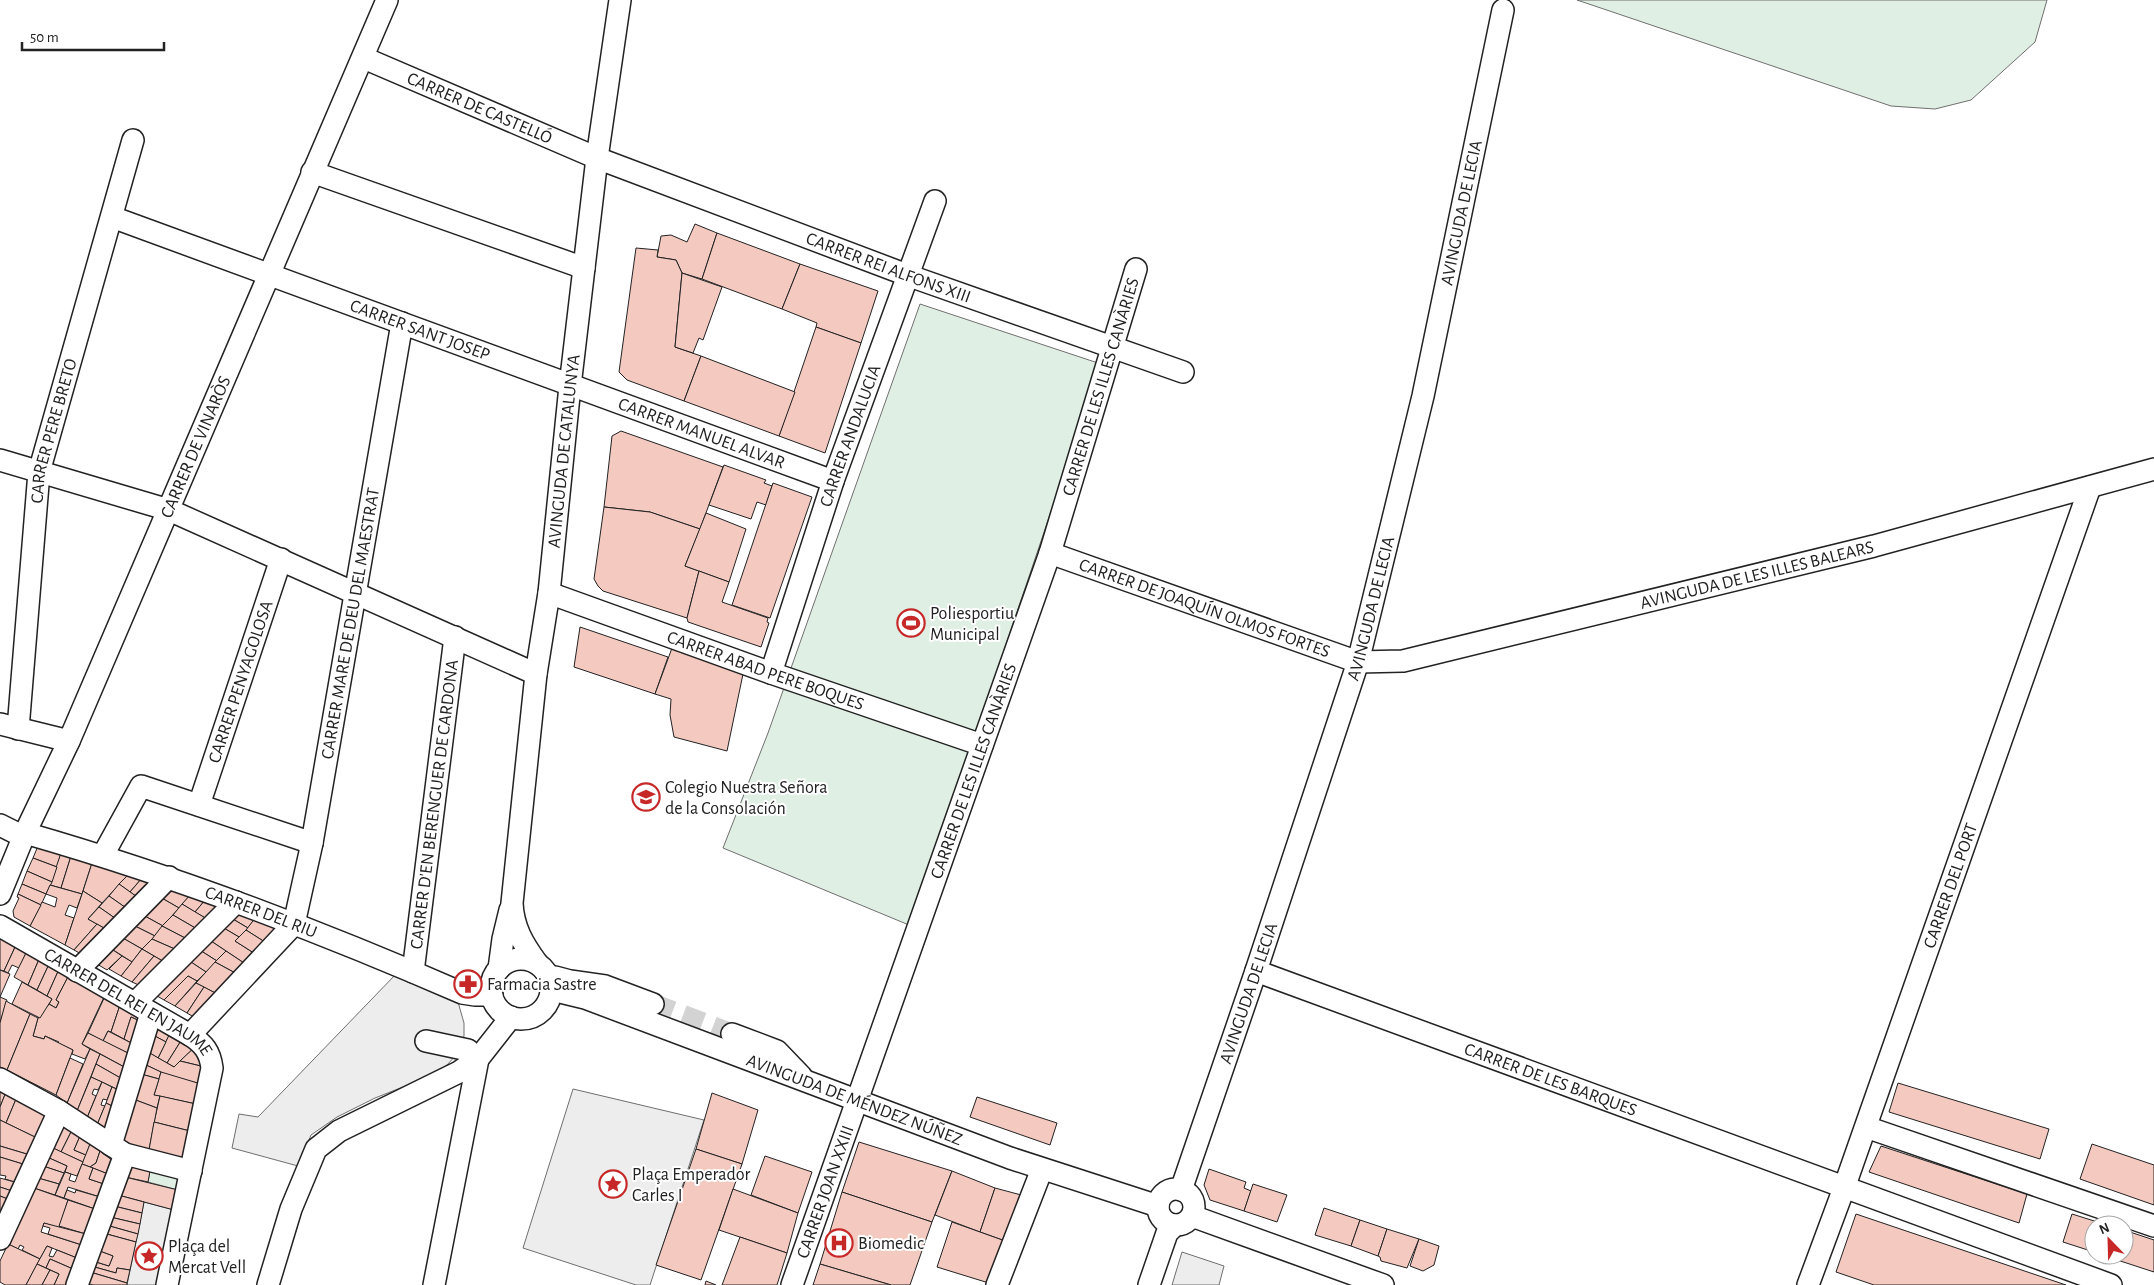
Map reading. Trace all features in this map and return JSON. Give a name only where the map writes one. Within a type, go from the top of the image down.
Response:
[{"type":"street","name":"CARRER DE VINARÒS","points":[[0,894],[69,741],[169,510],[312,172],[364,58],[387,0]]},
{"type":"street","name":"AVINGUDA DE CATALUNYA","points":[[499,969],[503,940],[512,903],[536,674],[549,593],[570,386],[597,158],[620,0]]},
{"type":"street","name":"AVINGUDA DE LECIA","points":[[1181,1190],[1256,971],[1358,662],[1423,396],[1503,10]]},
{"type":"street","name":"CARRER DE CASTELLÓ","points":[[364,58],[597,158]]},
{"type":"street","name":"CARRER PERE BRETO","points":[[9,726],[39,472],[133,140]]},
{"type":"street","name":"CARRER REI ALFONS XIII","points":[[597,158],[907,275],[1183,372]]},
{"type":"street","points":[[312,172],[584,268]]},
{"type":"street","name":"CARRER ANDALUCIA","points":[[771,673],[833,481],[935,201]]},
{"type":"street","name":"CARRER SANT JOSEP","points":[[112,217],[269,273],[570,386]]},
{"type":"street","name":"CARRER DE LES ILLES CANÀRIES","points":[[857,1100],[1050,553],[1136,269]]},
{"type":"street","name":"CARRER MARE DE DEU DEL MAESTRAT","points":[[294,924],[312,843],[402,323]]},
{"type":"street","name":"CARRER MANUEL ALVAR","points":[[570,386],[833,481]]},
{"type":"street","points":[[0,460],[169,510],[536,674]]},
{"type":"street","name":"AVINGUDA DE LES ILLES BALEARS","points":[[1358,662],[1403,661],[1874,546],[2154,469]]},
{"type":"street","name":"CARRER DEL PORT","points":[[1809,1285],[2090,487]]},
{"type":"street","name":"CARRER DE JOAQUÍN OLMOS FORTES","points":[[1050,553],[1358,662]]},
{"type":"street","name":"CARRER PENYAGOLOSA","points":[[199,805],[281,559]]},
{"type":"street","name":"CARRER ABAD PERE BOQUES","points":[[549,593],[771,673],[982,745]]},
{"type":"street","name":"CARRER D'EN BERENGUER DE CARDONA","points":[[413,972],[455,637]]},
{"type":"street","points":[[9,726],[69,741]]},
{"type":"street","points":[[103,855],[141,786],[312,843]]},
{"type":"street","name":"CARRER DEL RIU","points":[[0,825],[25,835],[103,855],[169,877],[294,924],[462,993],[475,995],[492,994]]},
{"type":"street","points":[[77,971],[169,877]]},
{"type":"street","points":[[77,1285],[118,1150],[143,1008],[236,902]]},
{"type":"street","name":"AVINGUDA DE CATALUNYA","points":[[512,903],[517,934],[545,976]]},
{"type":"street","points":[[190,1035],[294,924]]},
{"type":"street","name":"CARRER DEL REI EN JAUME","points":[[0,926],[190,1035],[203,1044],[211,1056],[212,1068],[168,1285]]},
{"type":"street","points":[[545,976],[545,1008],[538,1014],[530,1018],[511,1017],[498,1008],[492,994],[492,984],[499,969],[506,963],[524,959],[545,976],[605,986],[653,1004]]},
{"type":"street","name":"CARRER DE LES BARQUES","points":[[1256,971],[2111,1285]]},
{"type":"street","name":"AVINGUDA DE MÉNDEZ NÚÑEZ","points":[[545,976],[585,998],[1042,1169],[1158,1206]]},
{"type":"street","points":[[268,1285],[291,1209],[316,1149],[339,1132],[459,1072],[473,1055],[511,1017]]},
{"type":"street","points":[[732,1034],[777,1051],[805,1080]]},
{"type":"street","points":[[426,1041],[473,1055]]},
{"type":"street","points":[[434,1285],[473,1055]]},
{"type":"street","points":[[0,1079],[59,1111],[118,1150],[192,1172]]},
{"type":"street","name":"CARRER JOAN XXIII","points":[[792,1285],[857,1100]]},
{"type":"street","points":[[0,1239],[59,1111]]},
{"type":"street","points":[[1866,1126],[2154,1226]]},
{"type":"street","points":[[997,1285],[1042,1169]]},
{"type":"street","points":[[1149,1285],[1167,1233],[1183,1221],[1194,1211],[1193,1200],[1186,1192],[1181,1190],[1166,1192],[1158,1206],[1161,1217],[1169,1224],[1183,1221],[1384,1285]]},
{"type":"green space","points":[[1577,0],[2047,0],[2035,42],[1971,100],[1935,109],[1891,106]]},
{"type":"green space","points":[[920,304],[1101,364],[952,804],[909,925],[723,848],[768,733]]},
{"type":"green space","points":[[150,1171],[181,1178],[178,1190],[148,1182]]},
{"type":"shaded area","points":[[397,973],[458,1002],[464,1023],[464,1036],[457,1054],[447,1065],[431,1076],[375,1098],[337,1117],[311,1135],[298,1166],[232,1148],[239,1114],[258,1117]]},
{"type":"shaded area","name":"Plaça Emperador Carles I","points":[[573,1089],[704,1120],[650,1285],[636,1285],[523,1248]]},
{"type":"shaded area","name":"Plaça del Mercat Vell","points":[[144,1202],[174,1210],[161,1285],[127,1285]]},
{"type":"shaded area","points":[[1182,1252],[1224,1266],[1219,1285],[1172,1285]]},
{"type":"building","points":[[695,224],[717,233],[702,279],[682,273],[676,260],[657,257],[661,236],[671,235],[687,242]]},
{"type":"building","points":[[717,233],[800,264],[782,309],[702,279]]},
{"type":"building","points":[[636,248],[658,250],[657,257],[676,260],[682,273],[675,347],[701,356],[684,401],[627,380],[619,372]]},
{"type":"building","points":[[800,264],[878,291],[861,343],[816,327],[817,323],[782,309]]},
{"type":"building","points":[[682,273],[722,287],[703,340],[699,338],[693,353],[675,347]]},
{"type":"building","points":[[816,327],[861,343],[825,453],[779,436]]},
{"type":"building","points":[[701,356],[795,392],[779,436],[684,401]]},
{"type":"building","points":[[621,431],[723,467],[700,529],[650,512],[604,507],[612,436]]},
{"type":"building","points":[[724,465],[766,480],[764,483],[772,486],[766,505],[757,502],[751,519],[709,505]]},
{"type":"building","points":[[773,483],[812,497],[770,618],[732,605]]},
{"type":"building","points":[[604,507],[650,512],[700,529],[685,566],[699,571],[687,618],[603,591],[598,586],[594,579]]},
{"type":"building","points":[[706,513],[746,529],[729,582],[685,566]]},
{"type":"building","points":[[699,571],[729,582],[722,602],[768,618],[767,622],[769,623],[761,647],[688,622],[687,618]]},
{"type":"building","points":[[580,627],[668,657],[655,694],[574,667]]},
{"type":"building","points":[[672,648],[743,674],[727,751],[674,737],[670,715],[671,699],[655,694]]},
{"type":"building","points":[[38,846],[61,853],[57,867],[33,858]]},
{"type":"building","points":[[61,853],[71,856],[61,888],[50,885]]},
{"type":"building","points":[[71,856],[92,863],[82,894],[61,888]]},
{"type":"building","points":[[33,858],[57,867],[52,882],[27,871]]},
{"type":"building","points":[[92,863],[129,874],[102,903],[83,891]]},
{"type":"building","points":[[27,871],[52,882],[46,894],[22,884]]},
{"type":"building","points":[[129,874],[142,878],[130,892],[119,884]]},
{"type":"building","points":[[142,878],[156,883],[140,899],[130,892]]},
{"type":"building","points":[[22,884],[46,894],[41,905],[18,894]]},
{"type":"building","points":[[119,884],[140,899],[129,910],[109,896]]},
{"type":"building","points":[[50,885],[82,894],[77,908],[69,905],[65,915],[74,918],[65,945],[30,926],[42,902],[55,907],[57,898],[46,894]]},
{"type":"building","points":[[169,887],[191,894],[179,908],[160,897]]},
{"type":"building","points":[[83,891],[102,903],[88,919],[97,924],[74,950],[65,945]]},
{"type":"building","points":[[18,894],[41,905],[30,926],[14,917],[13,911],[19,898],[17,897]]},
{"type":"building","points":[[191,894],[206,899],[195,912],[182,904]]},
{"type":"building","points":[[109,896],[129,910],[119,921],[99,907]]},
{"type":"building","points":[[160,897],[179,908],[163,926],[143,915]]},
{"type":"building","points":[[206,899],[221,904],[207,919],[195,912]]},
{"type":"building","points":[[182,904],[207,919],[197,929],[173,915]]},
{"type":"building","points":[[99,907],[119,921],[109,931],[88,919]]},
{"type":"building","points":[[232,908],[256,917],[248,928],[226,915]]},
{"type":"building","points":[[143,915],[163,926],[155,936],[133,925]]},
{"type":"building","points":[[173,915],[197,929],[187,939],[162,926]]},
{"type":"building","points":[[226,915],[248,928],[239,937],[217,924]]},
{"type":"building","points":[[256,917],[283,928],[268,944],[246,930]]},
{"type":"building","points":[[97,924],[109,931],[83,955],[74,950]]},
{"type":"building","points":[[217,924],[239,937],[235,941],[257,955],[247,965],[205,937]]},
{"type":"building","points":[[133,925],[155,936],[142,949],[121,937]]},
{"type":"building","points":[[162,926],[187,939],[177,950],[152,939]]},
{"type":"building","points":[[246,930],[268,944],[257,955],[235,941]]},
{"type":"building","points":[[0,937],[16,945],[4,971],[0,970]]},
{"type":"building","points":[[121,937],[142,949],[132,962],[110,948]]},
{"type":"building","points":[[205,937],[226,951],[217,961],[195,947]]},
{"type":"building","points":[[152,939],[177,950],[166,963],[142,949]]},
{"type":"building","points":[[16,945],[27,951],[19,968],[12,965],[8,973],[4,971]]},
{"type":"building","points":[[195,947],[217,961],[206,972],[185,958]]},
{"type":"building","points":[[110,948],[122,956],[107,970],[97,964]]},
{"type":"building","points":[[142,949],[154,956],[132,982],[121,976]]},
{"type":"building","points":[[27,951],[40,957],[28,985],[14,977]]},
{"type":"building","points":[[226,951],[247,965],[239,975],[215,962]]},
{"type":"building","points":[[122,956],[132,962],[121,976],[109,969]]},
{"type":"building","points":[[154,956],[166,963],[143,987],[132,982]]},
{"type":"building","points":[[40,957],[50,962],[37,990],[28,985]]},
{"type":"building","points":[[185,958],[206,972],[197,981],[188,976],[164,1000],[152,993]]},
{"type":"building","points":[[50,962],[60,967],[47,996],[37,990]]},
{"type":"building","points":[[215,962],[239,975],[219,995],[196,983]]},
{"type":"building","points":[[60,967],[70,973],[56,1000],[59,1002],[56,1008],[49,1004],[52,999],[47,996]]},
{"type":"building","points":[[0,970],[10,974],[0,997]]},
{"type":"building","points":[[70,973],[106,993],[82,1044],[90,1049],[85,1059],[72,1054],[73,1050],[59,1042],[45,1036],[44,1039],[33,1036],[38,1018],[49,1004],[56,1008],[59,1002],[56,1000]]},
{"type":"building","points":[[188,976],[197,981],[175,1006],[164,1000]]},
{"type":"building","points":[[22,982],[52,999],[40,1018],[12,1004]]},
{"type":"building","points":[[196,983],[204,987],[187,1013],[175,1006]]},
{"type":"building","points":[[204,987],[219,995],[197,1019],[187,1013]]},
{"type":"building","points":[[106,994],[121,1002],[111,1032],[108,1031],[103,1041],[88,1033]]},
{"type":"building","points":[[0,997],[7,1000],[0,1023]]},
{"type":"building","points":[[6,1001],[30,1014],[7,1070],[0,1067],[0,1023]]},
{"type":"building","points":[[121,1002],[144,1016],[142,1022],[131,1017],[124,1039],[111,1032]]},
{"type":"building","points":[[30,1014],[38,1018],[33,1036],[44,1039],[45,1036],[73,1050],[56,1095],[7,1070]]},
{"type":"building","points":[[131,1017],[142,1022],[135,1045],[124,1039]]},
{"type":"building","points":[[158,1020],[172,1029],[166,1042],[153,1035]]},
{"type":"building","points":[[172,1029],[184,1036],[167,1063],[158,1058]]},
{"type":"building","points":[[108,1031],[135,1045],[132,1055],[103,1041]]},
{"type":"building","points":[[88,1033],[132,1055],[128,1069],[82,1044]]},
{"type":"building","points":[[153,1035],[166,1042],[158,1058],[148,1052]]},
{"type":"building","points":[[184,1036],[196,1046],[174,1067],[167,1063]]},
{"type":"building","points":[[196,1046],[205,1067],[180,1061]]},
{"type":"building","points":[[90,1049],[100,1054],[77,1111],[67,1103]]},
{"type":"building","points":[[148,1052],[174,1067],[180,1061],[205,1067],[201,1084],[169,1076],[144,1064]]},
{"type":"building","points":[[100,1054],[128,1069],[124,1080],[96,1064]]},
{"type":"building","points":[[70,1058],[83,1064],[67,1103],[56,1095]]},
{"type":"building","points":[[96,1064],[124,1080],[121,1091],[91,1077]]},
{"type":"building","points":[[144,1064],[161,1072],[159,1079],[141,1074]]},
{"type":"building","points":[[161,1072],[201,1084],[196,1104],[154,1095]]},
{"type":"building","points":[[141,1074],[159,1079],[154,1095],[160,1096],[157,1108],[133,1099]]},
{"type":"building","points":[[91,1077],[102,1082],[98,1090],[94,1089],[92,1094],[96,1096],[87,1118],[77,1111]]},
{"type":"building","points":[[102,1082],[112,1087],[107,1100],[103,1099],[101,1105],[105,1106],[97,1125],[87,1118]]},
{"type":"building","points":[[1898,1083],[2049,1129],[2040,1159],[1889,1112]]},
{"type":"building","points":[[0,1084],[8,1087],[0,1107]]},
{"type":"building","points":[[8,1087],[19,1092],[6,1123],[0,1120],[0,1107]]},
{"type":"building","points":[[112,1087],[121,1091],[116,1108],[106,1103]]},
{"type":"building","points":[[19,1092],[48,1111],[37,1138],[6,1123]]},
{"type":"building","points":[[712,1093],[758,1110],[742,1164],[696,1149]]},
{"type":"building","points":[[160,1096],[196,1104],[190,1131],[154,1122]]},
{"type":"building","points":[[977,1097],[1057,1123],[1050,1145],[970,1117]]},
{"type":"building","points":[[133,1099],[157,1108],[149,1150],[119,1143]]},
{"type":"building","points":[[106,1103],[116,1108],[107,1133],[97,1125]]},
{"type":"building","points":[[0,1120],[37,1138],[30,1155],[0,1146]]},
{"type":"building","points":[[61,1122],[72,1130],[61,1152],[51,1147]]},
{"type":"building","points":[[154,1122],[190,1131],[186,1155],[178,1158],[149,1150]]},
{"type":"building","points":[[72,1130],[80,1136],[74,1150],[86,1155],[83,1162],[61,1152]]},
{"type":"building","points":[[80,1136],[90,1144],[86,1155],[74,1150]]},
{"type":"building","points":[[859,1142],[952,1171],[932,1222],[842,1192]]},
{"type":"building","points":[[90,1144],[100,1151],[96,1163],[90,1167],[82,1164]]},
{"type":"building","points":[[2092,1144],[2154,1165],[2154,1205],[2080,1179]]},
{"type":"building","points":[[0,1146],[30,1155],[26,1165],[0,1157]]},
{"type":"building","points":[[1881,1146],[2027,1194],[2019,1223],[1869,1172]]},
{"type":"building","points":[[51,1147],[83,1162],[77,1176],[65,1172],[67,1166],[47,1157]]},
{"type":"building","points":[[696,1149],[742,1164],[701,1280],[656,1265]]},
{"type":"building","points":[[100,1151],[113,1161],[108,1174],[90,1167],[96,1163]]},
{"type":"building","points":[[765,1156],[812,1172],[798,1213],[751,1195]]},
{"type":"building","points":[[0,1157],[26,1165],[18,1183],[5,1179],[6,1176],[0,1175]]},
{"type":"building","points":[[47,1157],[67,1166],[64,1173],[43,1166]]},
{"type":"building","points":[[82,1164],[93,1168],[89,1179],[104,1184],[100,1197],[68,1187],[64,1198],[55,1195],[65,1172],[71,1174],[69,1180],[75,1182]]},
{"type":"building","points":[[43,1166],[64,1173],[59,1184],[38,1178]]},
{"type":"building","points":[[130,1166],[150,1171],[148,1182],[125,1177]]},
{"type":"building","points":[[93,1168],[108,1174],[104,1184],[89,1179]]},
{"type":"building","points":[[1209,1169],[1246,1182],[1244,1188],[1251,1191],[1244,1211],[1210,1200],[1204,1185]]},
{"type":"building","points":[[952,1171],[995,1188],[980,1232],[935,1215]]},
{"type":"building","points":[[125,1177],[178,1190],[174,1210],[118,1195]]},
{"type":"building","points":[[0,1178],[18,1183],[15,1192],[0,1187]]},
{"type":"building","points":[[38,1178],[59,1184],[55,1195],[34,1188]]},
{"type":"building","points":[[1253,1184],[1287,1195],[1277,1222],[1244,1211]]},
{"type":"building","points":[[0,1187],[15,1192],[13,1201],[0,1196]]},
{"type":"building","points":[[34,1188],[68,1200],[59,1228],[44,1223],[41,1232],[82,1245],[77,1258],[47,1246],[40,1259],[22,1250],[24,1247],[20,1245],[18,1249],[8,1244]]},
{"type":"building","points":[[995,1188],[1025,1196],[1008,1242],[980,1232]]},
{"type":"building","points":[[733,1189],[798,1213],[787,1253],[719,1230]]},
{"type":"building","points":[[67,1190],[75,1193],[76,1190],[100,1197],[95,1209],[64,1198]]},
{"type":"building","points":[[842,1192],[932,1222],[910,1285],[891,1285],[820,1264]]},
{"type":"building","points":[[118,1195],[144,1202],[142,1213],[114,1206]]},
{"type":"building","points":[[0,1196],[13,1201],[0,1217]]},
{"type":"building","points":[[68,1200],[95,1209],[86,1234],[59,1226]]},
{"type":"building","points":[[114,1206],[142,1213],[140,1224],[110,1217]]},
{"type":"building","points":[[1324,1208],[1360,1220],[1351,1246],[1315,1235]]},
{"type":"building","points":[[1856,1214],[2066,1285],[1874,1285],[1836,1272]]},
{"type":"building","points":[[2072,1214],[2084,1218],[2084,1249],[2063,1242]]},
{"type":"building","points":[[110,1217],[140,1224],[138,1234],[106,1225]]},
{"type":"building","points":[[1360,1220],[1387,1229],[1378,1256],[1351,1246]]},
{"type":"building","points":[[952,1222],[1008,1242],[992,1284],[937,1267]]},
{"type":"building","points":[[44,1223],[86,1234],[82,1245],[48,1234],[50,1228],[43,1226]]},
{"type":"building","points":[[106,1225],[138,1234],[136,1242],[103,1233]]},
{"type":"building","points":[[1387,1229],[1419,1239],[1407,1268],[1381,1261],[1378,1256]]},
{"type":"building","points":[[103,1233],[136,1242],[130,1270],[117,1268],[116,1273],[91,1266],[93,1261],[109,1266],[113,1256],[97,1250]]},
{"type":"building","points":[[2134,1233],[2154,1240],[2154,1272],[2133,1265]]},
{"type":"building","points":[[740,1237],[787,1253],[777,1285],[722,1285]]},
{"type":"building","points":[[1419,1239],[1439,1246],[1434,1265],[1423,1271],[1410,1266]]},
{"type":"building","points":[[8,1244],[40,1259],[26,1285],[5,1285],[0,1282],[0,1261]]},
{"type":"building","points":[[47,1246],[52,1248],[49,1256],[53,1257],[57,1250],[77,1258],[73,1269],[50,1259],[46,1268],[37,1264]]},
{"type":"building","points":[[97,1250],[113,1256],[109,1266],[93,1261]]},
{"type":"building","points":[[50,1259],[73,1269],[67,1285],[54,1285],[59,1274],[46,1268]]},
{"type":"building","points":[[37,1264],[50,1270],[42,1285],[26,1285]]},
{"type":"building","points":[[820,1264],[891,1285],[813,1285]]},
{"type":"building","points":[[91,1266],[116,1273],[117,1268],[130,1270],[127,1283],[90,1272]]},
{"type":"building","points":[[50,1270],[59,1274],[54,1285],[42,1285]]},
{"type":"building","points":[[90,1272],[127,1283],[127,1285],[93,1285],[86,1283]]},
{"type":"building","points":[[706,1281],[716,1285],[705,1285]]},
{"type":"tunnel","points":[[653,1004],[732,1034]]},
{"type":"place","name":"Poliesportiu Municipal","points":[[911,623]]},
{"type":"place","name":"Colegio Nuestra Señora de la Consolación","points":[[646,797]]},
{"type":"place","name":"Farmacia Sastre","points":[[468,984]]},
{"type":"place","name":"Plaça Emperador Carles I","points":[[613,1184]]},
{"type":"place","name":"Biomedic","points":[[839,1243]]},
{"type":"place","name":"Plaça del Mercat Vell","points":[[149,1256]]}]
